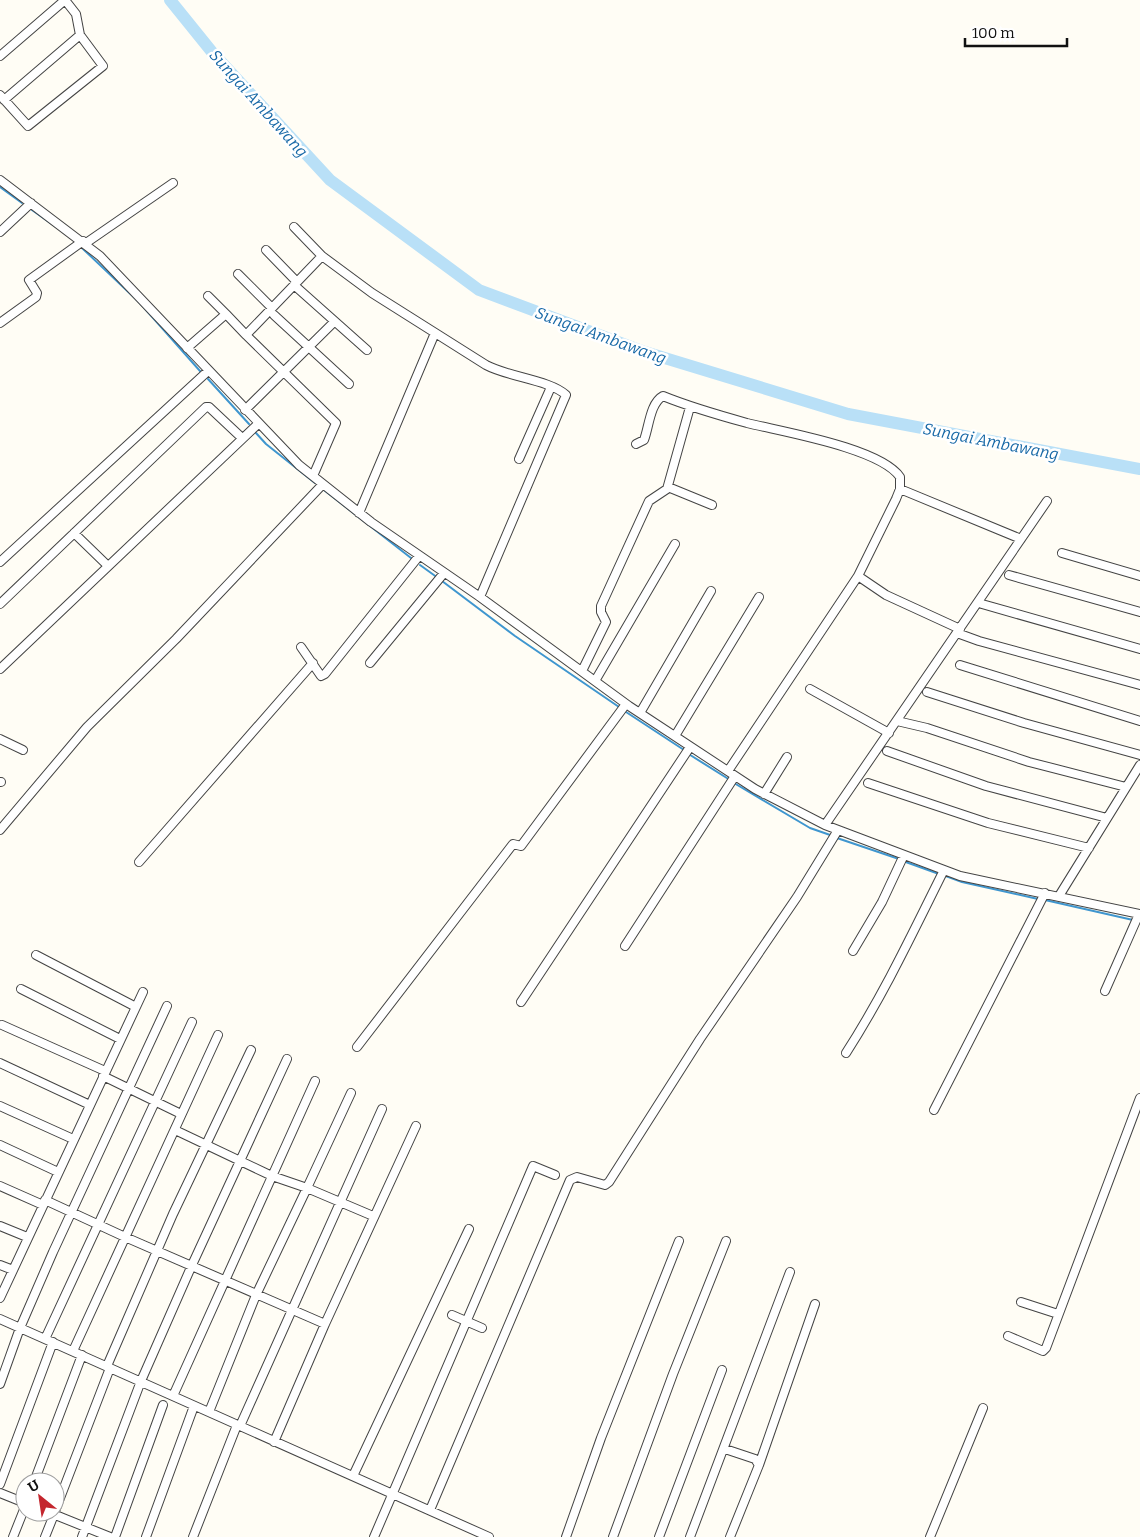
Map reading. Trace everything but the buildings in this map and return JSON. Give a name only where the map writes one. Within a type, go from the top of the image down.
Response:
[{"type":"street","points":[[0,56],[65,0],[76,14],[80,35],[103,66],[30,125],[24,124],[2,98],[80,35]]},
{"type":"street","points":[[0,180],[84,242],[281,448],[313,476],[419,556],[480,597],[626,704],[735,776],[764,794],[825,825],[944,870],[995,884],[1139,914],[1105,991]]},
{"type":"street","points":[[0,323],[36,297],[37,293],[30,280],[173,183]]},
{"type":"street","points":[[0,232],[31,203]]},
{"type":"street","points":[[294,227],[325,259],[435,334],[496,370],[551,387],[566,395],[480,597]]},
{"type":"street","points":[[266,250],[295,284],[334,322],[367,350]]},
{"type":"street","points":[[246,335],[273,311],[295,284],[325,259]]},
{"type":"street","points":[[238,274],[309,348],[349,384]]},
{"type":"street","points":[[208,296],[284,374],[336,423],[313,476]]},
{"type":"street","points":[[186,348],[226,314]]},
{"type":"street","points":[[245,410],[284,374],[334,322]]},
{"type":"street","points":[[360,513],[435,334]]},
{"type":"street","points":[[0,562],[208,371]]},
{"type":"street","points":[[519,459],[551,387]]},
{"type":"street","points":[[636,444],[644,440],[653,410],[663,396],[690,407],[851,449],[893,469],[900,477],[900,489],[858,576],[728,771]]},
{"type":"street","points":[[0,604],[206,407],[209,407],[242,438]]},
{"type":"street","points":[[582,671],[606,622],[600,612],[601,606],[649,501],[664,493],[668,487],[690,407]]},
{"type":"street","points":[[0,669],[258,424]]},
{"type":"street","points":[[0,830],[87,727],[176,639],[323,484]]},
{"type":"street","points":[[668,487],[712,505]]},
{"type":"street","points":[[900,489],[1021,539]]},
{"type":"street","points":[[825,825],[1047,501]]},
{"type":"street","points":[[74,533],[108,566]]},
{"type":"street","points":[[595,681],[675,544]]},
{"type":"street","points":[[1062,553],[1140,576]]},
{"type":"street","points":[[301,647],[321,676],[325,674],[419,556]]},
{"type":"street","points":[[370,663],[444,573]]},
{"type":"street","points":[[858,576],[886,595],[979,641],[1140,685]]},
{"type":"street","points":[[1009,576],[1140,612]]},
{"type":"street","points":[[640,713],[711,591]]},
{"type":"street","points":[[675,736],[759,597]]},
{"type":"street","points":[[982,604],[1140,649]]},
{"type":"street","points":[[139,862],[313,663]]},
{"type":"street","points":[[960,665],[1140,721]]},
{"type":"street","points":[[810,689],[889,733]]},
{"type":"street","points":[[927,692],[1024,723],[1140,755]]},
{"type":"street","points":[[357,1047],[513,844],[521,846],[626,704]]},
{"type":"street","points":[[897,721],[928,728],[1029,762],[1126,787]]},
{"type":"street","points":[[0,738],[23,750]]},
{"type":"street","points":[[522,1002],[690,747]]},
{"type":"street","points":[[887,751],[986,786],[1107,818]]},
{"type":"street","points":[[764,794],[787,757]]},
{"type":"street","points":[[1059,896],[1140,765]]},
{"type":"street","points":[[625,946],[735,776]]},
{"type":"street","points":[[868,783],[988,823],[1089,848]]},
{"type":"street","points":[[430,1510],[570,1180],[577,1177],[606,1185],[609,1182],[700,1039],[797,897],[838,830]]},
{"type":"street","points":[[853,951],[882,902],[904,855]]},
{"type":"street","points":[[846,1053],[868,1020],[944,870]]},
{"type":"street","points":[[934,1110],[1045,893]]},
{"type":"street","points":[[36,955],[136,1007]]},
{"type":"street","points":[[21,990],[120,1039]]},
{"type":"street","points":[[0,1298],[143,992]]},
{"type":"street","points":[[0,1384],[20,1328],[71,1212],[167,1006]]},
{"type":"street","points":[[45,1339],[192,1022]]},
{"type":"street","points":[[2,1025],[104,1074],[154,1102],[181,1114]]},
{"type":"street","points":[[73,1351],[218,1035]]},
{"type":"street","points":[[65,1480],[108,1367],[157,1251],[250,1050]]},
{"type":"street","points":[[82,1537],[141,1382],[239,1160],[287,1059]]},
{"type":"street","points":[[0,1063],[90,1105]]},
{"type":"street","points":[[173,1396],[315,1081]]},
{"type":"street","points":[[209,1412],[256,1295],[351,1093]]},
{"type":"street","points":[[1008,1336],[1044,1350],[1140,1098]]},
{"type":"street","points":[[0,1106],[73,1139]]},
{"type":"street","points":[[193,1537],[239,1425],[382,1109]]},
{"type":"street","points":[[274,1442],[373,1216],[416,1126]]},
{"type":"street","points":[[175,1130],[272,1176],[341,1201],[373,1216]]},
{"type":"street","points":[[0,1145],[58,1172]]},
{"type":"street","points":[[374,1537],[533,1166],[555,1175]]},
{"type":"street","points":[[0,1186],[71,1212],[325,1324]]},
{"type":"street","points":[[0,1226],[27,1237]]},
{"type":"street","points":[[354,1476],[469,1230]]},
{"type":"street","points":[[566,1537],[601,1438],[679,1241]]},
{"type":"street","points":[[613,1537],[673,1374],[726,1241]]},
{"type":"street","points":[[0,1265],[13,1270]]},
{"type":"street","points":[[690,1537],[790,1272]]},
{"type":"street","points":[[1021,1302],[1058,1314]]},
{"type":"street","points":[[730,1537],[759,1465],[815,1304]]},
{"type":"street","points":[[452,1315],[482,1328]]},
{"type":"street","points":[[0,1319],[430,1510],[477,1534],[488,1537]]},
{"type":"street","points":[[0,1484],[53,1342]]},
{"type":"street","points":[[38,1472],[82,1355]]},
{"type":"street","points":[[659,1537],[722,1370]]},
{"type":"street","points":[[115,1537],[163,1405]]},
{"type":"street","points":[[146,1537],[194,1406]]},
{"type":"street","points":[[930,1537],[983,1408]]},
{"type":"street","points":[[725,1448],[755,1459],[759,1465]]},
{"type":"street","points":[[0,1493],[15,1499]]},
{"type":"street","points":[[65,1518],[110,1537]]},
{"type":"street","points":[[13,1537],[19,1522]]},
{"type":"street","points":[[45,1537],[50,1522]]},
{"type":"waterway","name":"Sungai Ambawang","points":[[170,0],[212,52],[330,180],[479,290],[645,352],[848,414],[1140,469]]},
{"type":"waterway","points":[[0,187],[22,203]]},
{"type":"waterway","points":[[32,210],[56,227]]},
{"type":"waterway","points":[[82,248],[139,302],[200,371]]},
{"type":"waterway","points":[[208,379],[249,424]]},
{"type":"waterway","points":[[256,433],[266,444],[315,483]]},
{"type":"waterway","points":[[324,490],[411,558]]},
{"type":"waterway","points":[[420,565],[438,578]]},
{"type":"waterway","points":[[442,581],[515,636],[619,707]]},
{"type":"waterway","points":[[623,710],[684,750]]},
{"type":"waterway","points":[[687,753],[730,780]]},
{"type":"waterway","points":[[734,783],[810,828],[833,836]]},
{"type":"waterway","points":[[837,838],[899,859]]},
{"type":"waterway","points":[[903,861],[939,874]]},
{"type":"waterway","points":[[943,875],[962,882],[1038,899]]},
{"type":"waterway","points":[[1045,900],[1133,920]]}]
